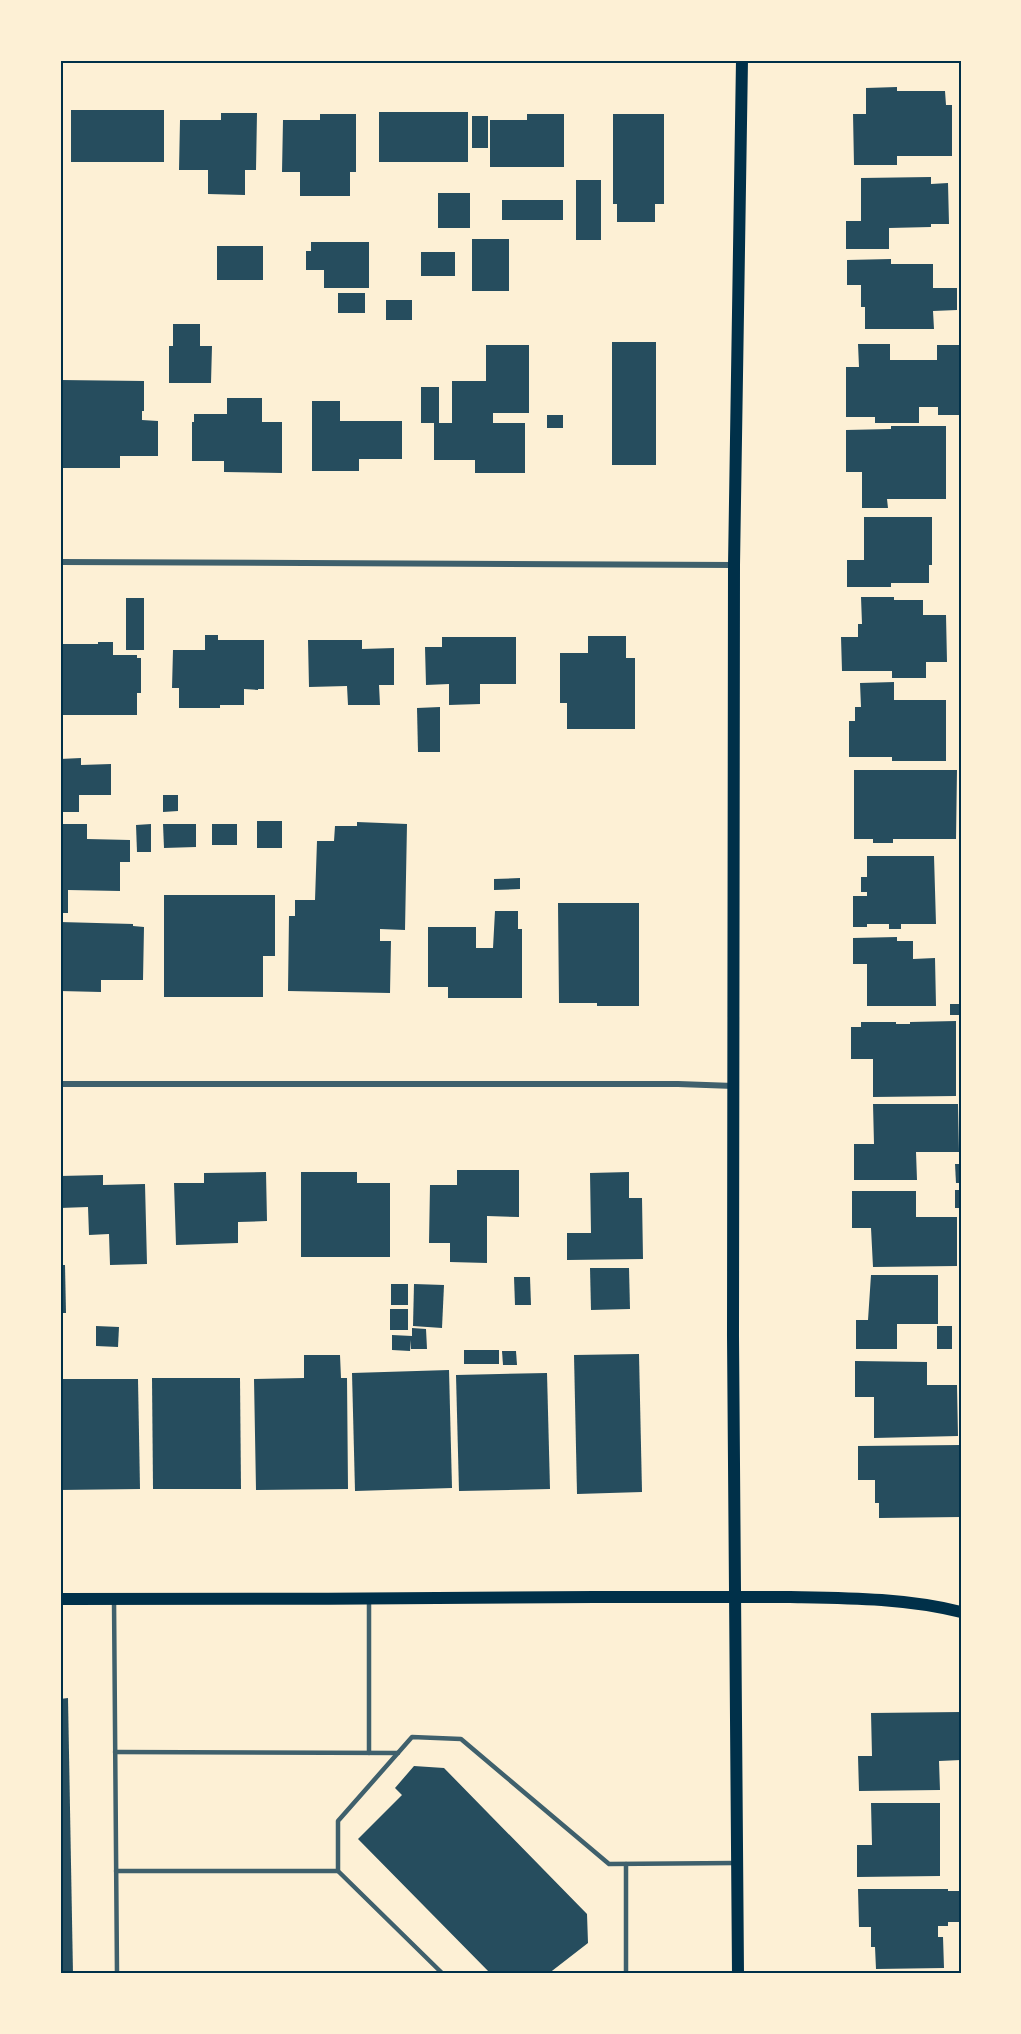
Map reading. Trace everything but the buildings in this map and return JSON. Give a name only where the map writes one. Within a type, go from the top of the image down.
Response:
[{"type":"main road","points":[[738,1974],[733,1347],[734,565],[742,60]]},
{"type":"main road","points":[[60,1599],[735,1597],[891,1601],[961,1612]]},
{"type":"street","points":[[60,562],[734,565]]},
{"type":"street","points":[[60,1084],[678,1084],[734,1086]]},
{"type":"lane","points":[[114,1599],[117,1974]]},
{"type":"lane","points":[[369,1599],[369,1753]]},
{"type":"lane","points":[[338,1871],[338,1821],[412,1737],[460,1739],[609,1864],[738,1863]]},
{"type":"lane","points":[[115,1752],[398,1753]]},
{"type":"lane","points":[[626,1974],[627,1864]]},
{"type":"lane","points":[[116,1871],[338,1871],[443,1974]]}]
